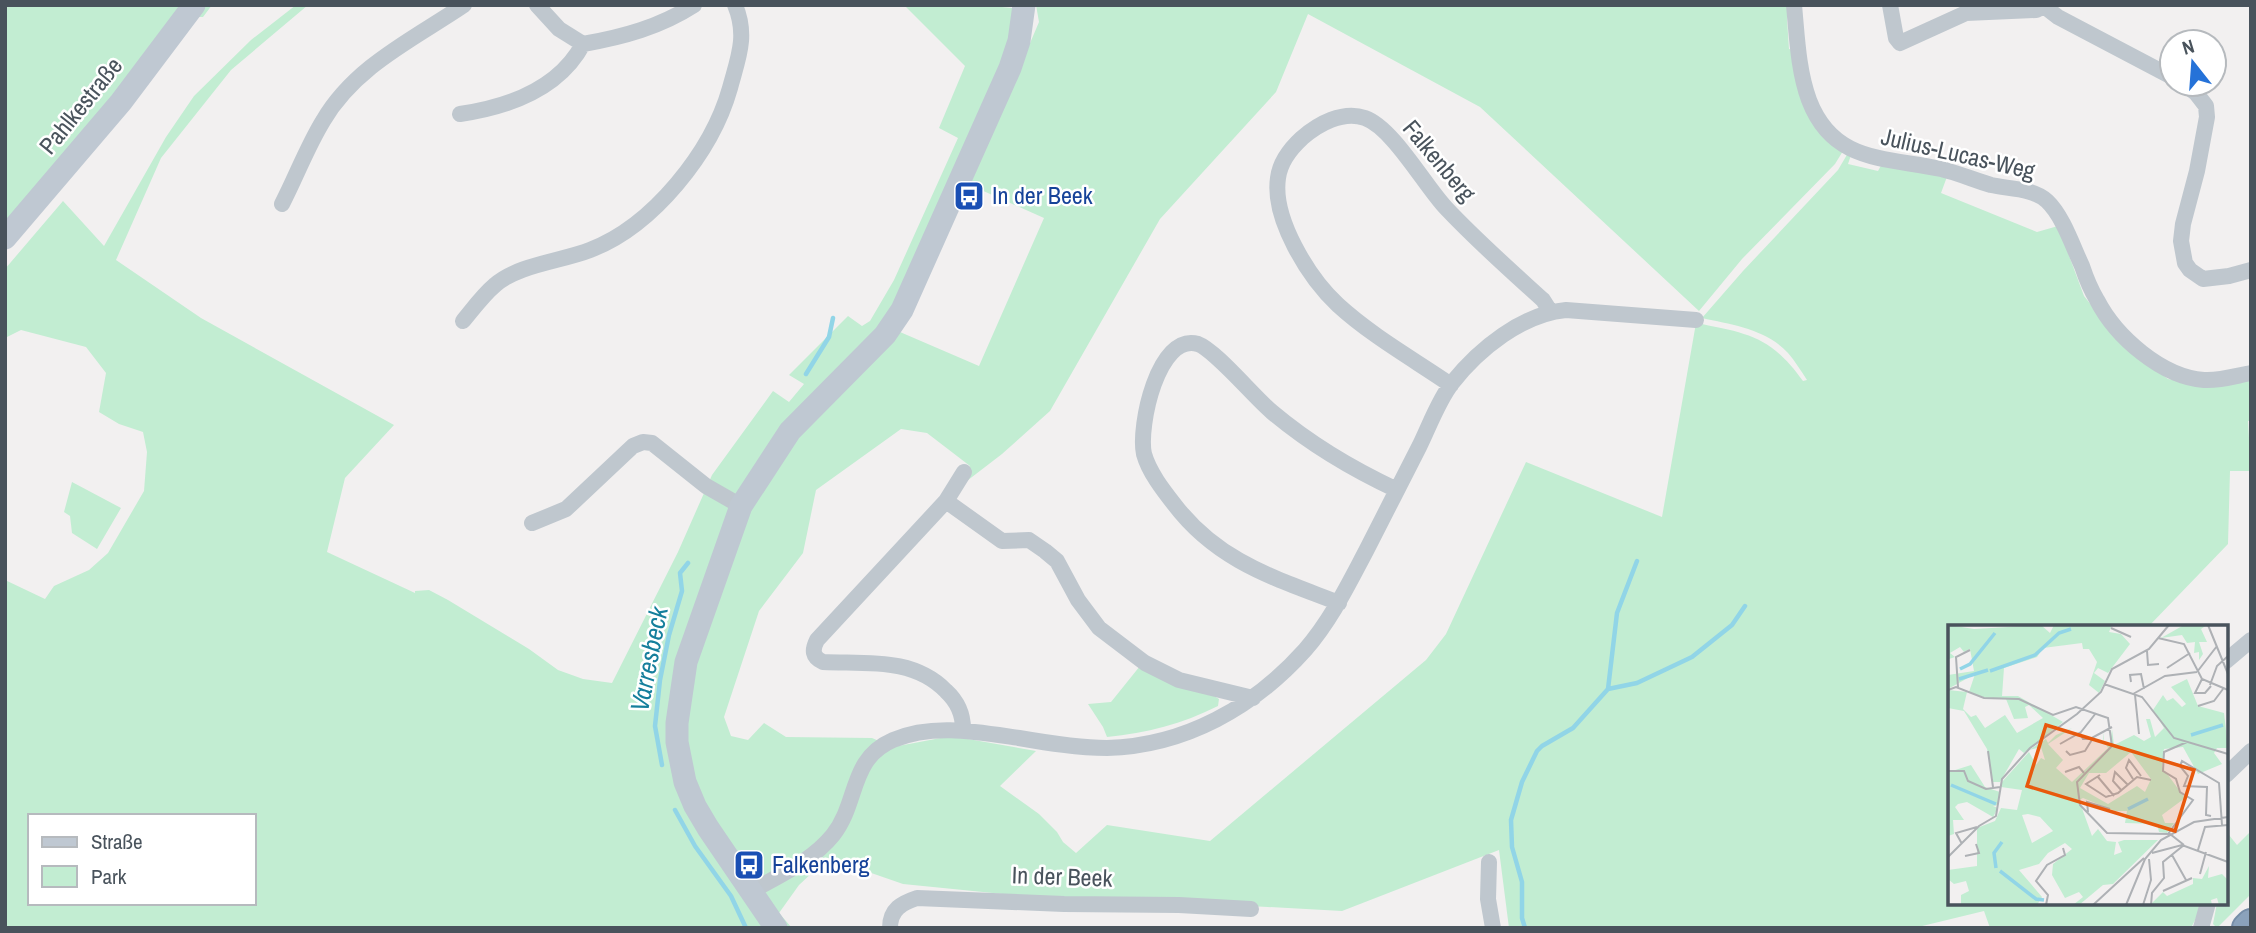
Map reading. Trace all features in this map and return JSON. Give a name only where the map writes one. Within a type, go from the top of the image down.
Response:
[{"type":"highway","points":[[2247,928],[2251,924]]},
{"type":"street","name":"Pahlkestraße","points":[[5,238],[121,102],[194,5]]},
{"type":"street","points":[[282,204],[323,120],[343,94],[363,73],[401,44],[464,5]]},
{"type":"street","points":[[537,5],[559,29],[583,44],[643,31],[694,5]]},
{"type":"street","points":[[463,321],[496,283],[514,273],[575,256],[615,237],[662,200],[688,171],[712,134],[729,93],[742,43],[742,22],[735,5]]},
{"type":"street","points":[[776,928],[695,806],[685,782],[677,733],[686,662],[741,506],[790,431],[885,335],[902,310],[1010,68],[1019,41],[1024,5]]},
{"type":"street","name":"Julius-Lucas-Weg","points":[[1794,5],[1799,57],[1806,92],[1815,113],[1836,141],[1869,157],[1942,169],[2041,197],[2050,205],[2064,228],[2098,303],[2132,345],[2161,366],[2201,380],[2217,380],[2251,373]]},
{"type":"street","points":[[1891,5],[1896,38],[1900,43],[1966,13],[2036,10],[2047,5],[2058,17],[2158,70]]},
{"type":"street","points":[[460,114],[488,110],[517,100],[544,86],[564,71],[583,44]]},
{"type":"street","points":[[2200,98],[2206,106],[2207,117],[2183,224],[2181,241],[2185,263],[2203,279],[2251,270]]},
{"type":"street","name":"Falkenberg","points":[[1451,385],[1337,304],[1302,261],[1280,208],[1277,186],[1281,167],[1288,153],[1311,130],[1336,118],[1348,116],[1358,116],[1375,123],[1445,207],[1543,300],[1550,311]]},
{"type":"street","points":[[752,891],[805,861],[834,834],[843,820],[865,762],[874,752],[894,740],[909,735],[963,729],[1071,747],[1128,747],[1199,728],[1253,698],[1278,678],[1306,648],[1339,603],[1451,385],[1491,344],[1532,318],[1550,311],[1696,320]]},
{"type":"street","points":[[1339,603],[1251,568],[1223,551],[1195,528],[1174,504],[1144,454],[1143,440],[1149,400],[1162,365],[1181,345],[1200,345],[1212,352],[1257,399],[1289,426],[1357,471],[1397,490]]},
{"type":"street","points":[[532,523],[566,509],[633,446],[643,442],[655,444],[706,486],[741,506]]},
{"type":"street","points":[[963,729],[958,705],[944,688],[926,674],[903,666],[886,664],[823,662],[816,659],[813,648],[817,640],[946,501],[964,472]]},
{"type":"street","points":[[946,501],[1002,541],[1029,540],[1057,561],[1078,600],[1099,628],[1145,663],[1179,680],[1253,698]]},
{"type":"street","points":[[2228,659],[2251,640]]},
{"type":"street","points":[[2228,773],[2251,751]]},
{"type":"street","points":[[1489,862],[1489,899],[1493,928]]},
{"type":"street","name":"In der Beek","points":[[890,928],[894,911],[902,903],[917,898],[1251,909]]},
{"type":"street","points":[[2201,928],[2207,905]]},
{"type":"green space","points":[[5,5],[212,5],[203,17],[177,17],[5,228]]},
{"type":"green space","points":[[296,5],[308,5],[231,70],[161,158],[116,260],[201,318],[394,425],[345,478],[327,552],[415,593],[429,590],[529,649],[558,670],[583,679],[612,683],[678,552],[712,475],[773,391],[789,402],[804,384],[789,375],[848,316],[862,326],[870,321],[894,280],[958,138],[939,128],[965,66],[904,5],[1012,8],[1016,21],[900,332],[979,366],[1044,218],[970,185],[1039,22],[1036,5],[1789,5],[1789,49],[1795,50],[1797,67],[1843,151],[1835,164],[1742,259],[1699,311],[1480,107],[1308,14],[1276,92],[1160,219],[1050,411],[1002,454],[959,487],[970,466],[927,433],[901,429],[816,490],[803,553],[759,611],[724,717],[731,736],[748,740],[764,723],[786,737],[872,738],[893,747],[951,736],[1036,751],[1000,786],[1039,814],[1076,853],[1107,825],[1210,841],[1426,660],[1446,634],[1526,462],[1662,517],[1696,323],[1757,339],[1780,354],[1803,381],[1807,380],[1788,353],[1770,338],[1748,329],[1702,318],[1838,170],[1848,153],[1851,155],[1848,164],[1878,171],[1884,160],[1948,174],[1941,193],[2037,232],[2058,226],[2084,296],[2124,346],[2168,379],[2208,386],[2251,377],[2251,421],[2248,421],[2251,471],[2230,471],[2228,544],[2150,625],[1948,625],[1948,905],[2200,905],[2197,916],[2191,928],[1990,928],[1984,911],[1914,928],[1509,928],[1499,850],[1342,911],[1178,902],[1064,900],[903,884],[828,858],[799,885],[779,913],[792,928],[5,928],[5,580],[45,599],[54,586],[89,570],[108,553],[144,491],[147,452],[143,432],[119,424],[99,412],[106,373],[86,347],[21,330],[5,338],[5,269],[63,201],[104,246],[166,137],[194,96],[251,40]]},
{"type":"green space","points":[[72,482],[121,508],[97,549],[72,533],[70,516],[64,512]]},
{"type":"green space","points":[[1140,666],[1214,696],[1219,699],[1218,706],[1164,727],[1107,737],[1088,704],[1111,702]]},
{"type":"green space","points":[[2251,831],[2251,894],[2217,928],[2213,924],[2217,905],[2228,905],[2229,835],[2237,845]]},
{"type":"waterway","name":"Varresbeck","points":[[806,374],[829,337],[833,318]]},
{"type":"waterway","points":[[1608,689],[1617,613],[1637,561]]},
{"type":"waterway","name":"Varresbeck","points":[[662,765],[655,726],[660,680],[682,591],[680,573],[688,563]]},
{"type":"waterway","points":[[1525,928],[1522,918],[1522,882],[1512,847],[1511,820],[1522,782],[1537,751],[1573,728],[1608,689],[1637,683],[1692,657],[1732,625],[1745,606]]},
{"type":"waterway","name":"Varresbeck","points":[[675,810],[695,846],[731,896],[746,928]]},
{"type":"place","name":"In der Beek","points":[[969,196]]},
{"type":"place","name":"Falkenberg","points":[[749,865]]}]
